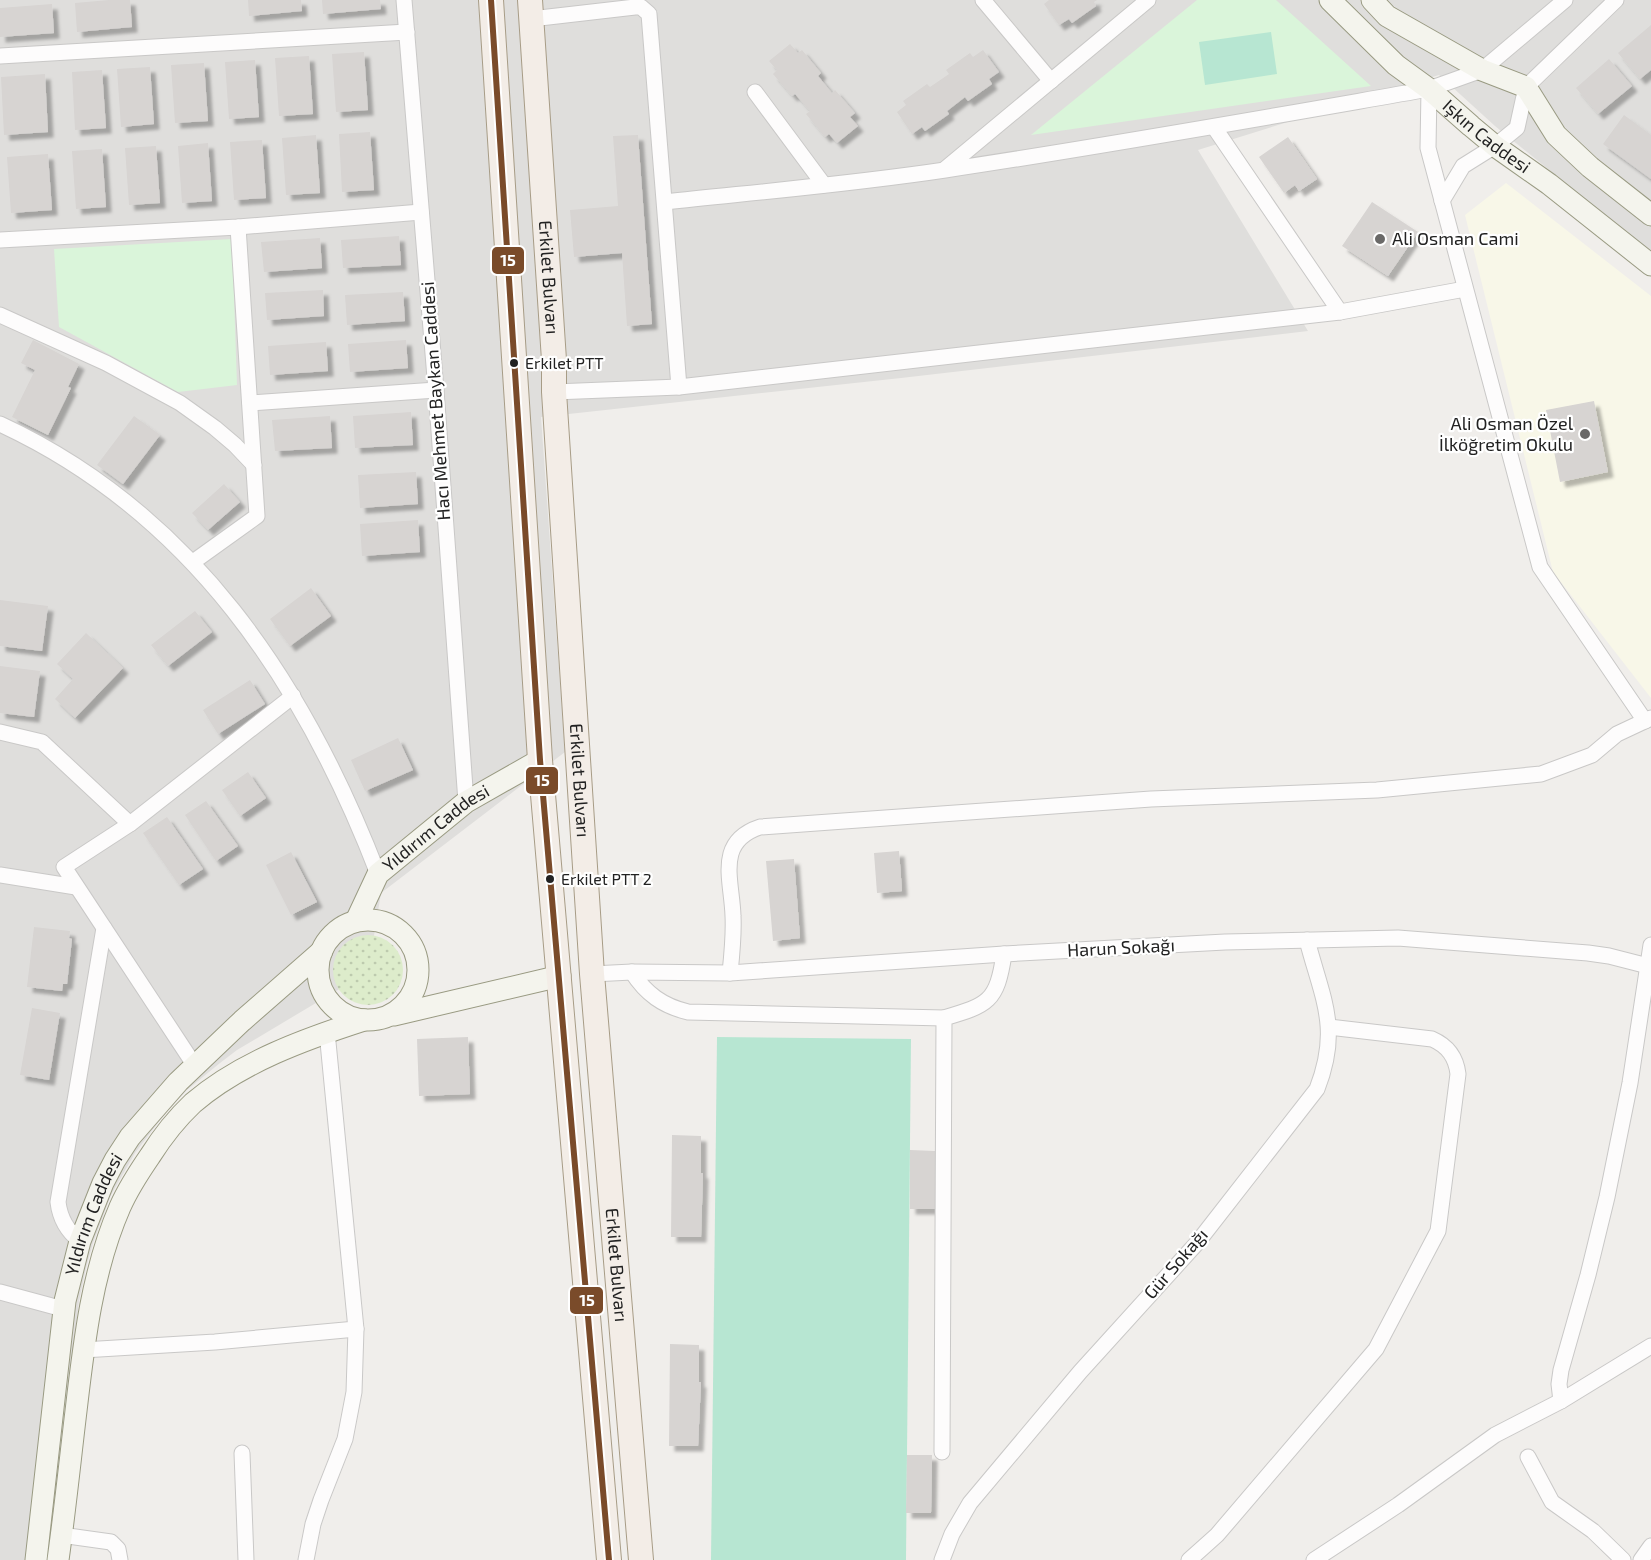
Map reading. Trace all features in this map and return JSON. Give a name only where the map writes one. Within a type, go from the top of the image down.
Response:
[{"type":"main road","name":"Erkilet Bulvarı","points":[[492,0],[540,760],[609,1560]]},
{"type":"main road","name":"Erkilet Bulvarı","points":[[530,9],[592,974],[641,1560]]},
{"type":"main road","points":[[540,760],[579,756]]},
{"type":"main road","points":[[560,976],[592,974]]},
{"type":"street","name":"Hacı Mehmet Baykan Caddesi","points":[[404,0],[436,390],[466,802]]},
{"type":"street","points":[[983,0],[1051,81]]},
{"type":"street","points":[[944,170],[1148,0]]},
{"type":"street","name":"Işkın Caddesi","points":[[1330,0],[1396,65],[1429,89],[1495,146],[1549,184],[1651,265]]},
{"type":"street","points":[[1372,0],[1387,16],[1482,69],[1526,87],[1556,135],[1590,167],[1651,215]]},
{"type":"street","points":[[664,202],[944,170],[1214,127],[1429,89],[1482,69],[1565,0]]},
{"type":"street","points":[[1442,201],[1463,166],[1517,129],[1526,87],[1616,0]]},
{"type":"street","points":[[530,9],[641,7],[649,14],[678,387]]},
{"type":"street","points":[[0,56],[407,32]]},
{"type":"street","points":[[730,973],[733,916],[729,862],[738,840],[744,834],[760,827],[1151,799],[1377,790],[1541,774],[1592,755],[1617,735],[1648,719],[1540,567],[1428,148],[1429,89]]},
{"type":"street","points":[[755,92],[824,185]]},
{"type":"street","points":[[1214,127],[1340,312]]},
{"type":"street","points":[[0,240],[238,227],[421,212]]},
{"type":"street","points":[[193,562],[257,516],[238,227]]},
{"type":"street","points":[[555,392],[678,387],[1340,312],[1465,289]]},
{"type":"street","points":[[0,315],[106,363],[180,403],[215,428],[254,465]]},
{"type":"street","points":[[250,403],[436,390]]},
{"type":"street","points":[[0,424],[45,447],[115,493],[164,533],[212,583],[256,640],[292,696],[329,761],[378,874]]},
{"type":"street","points":[[195,1066],[64,867],[130,824],[292,696]]},
{"type":"street","points":[[0,732],[42,742],[130,824]]},
{"type":"street","name":"Yıldırım Caddesi","points":[[356,921],[378,874],[466,802],[540,760]]},
{"type":"street","points":[[0,875],[76,886]]},
{"type":"street","points":[[390,1016],[406,1004],[417,986],[419,966],[416,953],[405,936],[395,927],[376,921],[356,921],[343,926],[333,934],[322,951],[318,964],[318,978],[325,996],[334,1007],[345,1015],[364,1020],[378,1020],[560,976]]},
{"type":"street","points":[[80,1241],[66,1227],[58,1202],[104,928]]},
{"type":"street","name":"Harun Sokağı","points":[[592,974],[730,973],[1004,954],[1225,942],[1398,938],[1588,952],[1650,967]]},
{"type":"street","name":"Gür Sokağı","points":[[942,1560],[952,1534],[970,1503],[1080,1372],[1197,1243],[1317,1089],[1326,1061],[1329,1027],[1327,1008],[1307,940]]},
{"type":"street","points":[[1561,1401],[1559,1377],[1607,1197],[1630,1083],[1650,967],[1651,945]]},
{"type":"street","name":"Yıldırım Caddesi","points":[[36,1560],[63,1309],[80,1241],[99,1191],[115,1160],[141,1123],[195,1066],[266,999],[322,951]]},
{"type":"street","points":[[632,972],[647,992],[658,1001],[688,1012],[944,1018],[974,1009],[986,1002],[999,983],[1004,954]]},
{"type":"street","points":[[942,1452],[944,1018]]},
{"type":"street","name":"Yıldırım Caddesi","points":[[58,1560],[83,1350],[93,1295],[113,1224],[129,1188],[167,1131],[193,1104],[234,1075],[291,1046],[364,1020]]},
{"type":"street","points":[[1189,1560],[1217,1535],[1376,1349],[1438,1231],[1458,1074],[1455,1059],[1446,1047],[1432,1039],[1329,1027]]},
{"type":"street","points":[[306,1560],[321,1500],[340,1454],[349,1423],[354,1392],[356,1329],[327,1032]]},
{"type":"street","points":[[0,1292],[63,1309]]},
{"type":"street","points":[[83,1350],[215,1342],[356,1329]]},
{"type":"street","points":[[1314,1560],[1398,1505],[1495,1435],[1561,1401],[1651,1346]]},
{"type":"street","points":[[242,1453],[246,1560]]},
{"type":"street","points":[[1528,1457],[1552,1502],[1593,1531],[1623,1560]]},
{"type":"street","points":[[62,1535],[111,1542],[118,1549],[120,1560]]},
{"type":"street","points":[[1641,1560],[1651,1546]]},
{"type":"shaded area","points":[[0,0],[1651,0],[1651,253],[1495,126],[1439,75],[1198,150],[1308,331],[541,417],[565,752],[381,893],[368,972],[237,1050],[220,1063],[187,1090],[167,1111],[135,1153],[111,1195],[86,1268],[79,1301],[48,1560],[0,1560]]},
{"type":"shaded area","name":"Ali Osman Özel İlköğretim Okulu","points":[[1506,183],[1651,296],[1651,698],[1553,572],[1465,215]]},
{"type":"green space","points":[[1197,0],[1276,0],[1371,86],[1031,135]]},
{"type":"green space","points":[[1271,32],[1277,74],[1205,85],[1199,42]]},
{"type":"green space","points":[[232,239],[237,385],[178,392],[59,327],[54,249]]},
{"type":"green space","points":[[368,935],[387,941],[397,951],[403,970],[397,989],[387,999],[368,1005],[349,999],[339,989],[333,970],[339,951],[349,941]]},
{"type":"green space","points":[[717,1037],[911,1039],[906,1560],[711,1560]]},
{"type":"building","points":[[130,0],[132,27],[77,32],[75,3]]},
{"type":"building","points":[[248,0],[301,0],[302,11],[249,16]]},
{"type":"building","points":[[322,0],[380,0],[381,9],[323,14]]},
{"type":"building","points":[[1049,0],[1097,0],[1094,2],[1096,6],[1072,23],[1069,19],[1059,25],[1044,4]]},
{"type":"building","points":[[52,4],[54,33],[0,37],[0,8]]},
{"type":"building","points":[[1651,25],[1651,70],[1640,79],[1618,53]]},
{"type":"building","points":[[790,44],[798,53],[802,50],[821,73],[818,76],[832,93],[835,90],[855,113],[850,117],[858,126],[837,143],[829,134],[825,137],[806,114],[810,111],[795,94],[792,96],[773,74],[777,70],[769,61]]},
{"type":"building","points":[[983,50],[999,72],[989,79],[992,84],[968,101],[965,97],[947,111],[949,114],[925,131],[922,127],[912,134],[897,112],[906,105],[903,101],[927,84],[930,87],[949,74],[946,70],[970,53],[973,57]]},
{"type":"building","points":[[364,52],[368,110],[336,112],[332,54]]},
{"type":"building","points":[[309,56],[313,114],[279,116],[275,58]]},
{"type":"building","points":[[1609,59],[1632,86],[1598,114],[1576,88]]},
{"type":"building","points":[[255,60],[259,117],[229,119],[225,62]]},
{"type":"building","points":[[204,63],[208,121],[175,123],[171,65]]},
{"type":"building","points":[[150,67],[154,124],[121,127],[117,69]]},
{"type":"building","points":[[102,70],[106,128],[75,130],[72,72]]},
{"type":"building","points":[[45,74],[48,132],[4,135],[1,77]]},
{"type":"building","points":[[1624,115],[1651,135],[1651,179],[1603,144]]},
{"type":"building","points":[[370,132],[374,190],[342,192],[339,134]]},
{"type":"building","points":[[316,135],[320,193],[286,195],[282,138]]},
{"type":"building","points":[[638,135],[652,324],[627,326],[622,253],[574,257],[570,210],[618,206],[613,136]]},
{"type":"building","points":[[1288,137],[1317,179],[1299,191],[1295,185],[1284,193],[1259,157]]},
{"type":"building","points":[[262,140],[266,198],[234,200],[230,142]]},
{"type":"building","points":[[208,143],[212,201],[182,203],[178,146]]},
{"type":"building","points":[[156,146],[160,203],[129,205],[125,148]]},
{"type":"building","points":[[102,149],[106,207],[76,209],[72,151]]},
{"type":"building","points":[[48,154],[52,210],[11,213],[7,157]]},
{"type":"building","name":"Ali Osman Cami","points":[[1372,202],[1418,232],[1388,276],[1342,246]]},
{"type":"building","points":[[399,236],[401,265],[343,268],[341,240]]},
{"type":"building","points":[[320,238],[322,268],[264,272],[261,242]]},
{"type":"building","points":[[323,290],[324,316],[267,320],[265,293]]},
{"type":"building","points":[[403,292],[405,321],[347,325],[345,295]]},
{"type":"building","points":[[33,340],[79,364],[68,387],[71,388],[48,435],[12,417],[35,370],[21,363]]},
{"type":"building","points":[[406,340],[408,368],[350,372],[348,344]]},
{"type":"building","points":[[326,342],[328,371],[270,375],[268,346]]},
{"type":"building","points":[[1594,401],[1608,472],[1560,482],[1546,410]]},
{"type":"building","points":[[411,412],[413,445],[355,448],[353,416]]},
{"type":"building","points":[[134,416],[160,435],[123,484],[97,465]]},
{"type":"building","points":[[330,416],[332,448],[275,451],[272,420]]},
{"type":"building","points":[[416,472],[418,504],[360,508],[358,475]]},
{"type":"building","points":[[224,484],[240,502],[208,530],[192,513]]},
{"type":"building","points":[[418,520],[420,552],[362,556],[360,524]]},
{"type":"building","points":[[311,588],[331,616],[290,646],[270,619]]},
{"type":"building","points":[[0,600],[48,606],[42,651],[0,646]]},
{"type":"building","points":[[195,611],[212,632],[168,666],[151,645]]},
{"type":"building","points":[[86,633],[123,668],[75,718],[55,699],[73,679],[57,664]]},
{"type":"building","points":[[0,666],[40,671],[34,717],[0,713]]},
{"type":"building","points":[[250,680],[265,704],[218,734],[203,710]]},
{"type":"building","points":[[398,738],[413,770],[365,791],[351,760]]},
{"type":"building","points":[[248,772],[266,798],[240,816],[222,790]]},
{"type":"building","points":[[206,801],[238,846],[216,861],[185,815]]},
{"type":"building","points":[[167,817],[203,869],[179,885],[143,833]]},
{"type":"building","points":[[899,851],[902,891],[877,893],[874,853]]},
{"type":"building","points":[[291,852],[317,902],[291,915],[266,865]]},
{"type":"building","points":[[794,859],[800,938],[773,941],[766,861]]},
{"type":"building","points":[[34,927],[70,931],[69,938],[72,939],[67,984],[63,984],[62,991],[27,987]]},
{"type":"building","points":[[32,1008],[60,1013],[49,1080],[20,1075]]},
{"type":"building","points":[[468,1037],[470,1094],[419,1096],[417,1039]]},
{"type":"building","points":[[672,1135],[701,1136],[701,1173],[703,1173],[701,1237],[671,1237]]},
{"type":"building","points":[[910,1150],[935,1151],[935,1209],[910,1209]]},
{"type":"building","points":[[670,1344],[699,1345],[699,1382],[701,1382],[698,1446],[669,1446]]},
{"type":"building","points":[[907,1455],[932,1455],[931,1513],[906,1513]]},
{"type":"transit line","name":"15","points":[[491,0],[540,760],[609,1560]]},
{"type":"place","name":"Ali Osman Cami","points":[[1380,239]]},
{"type":"place","name":"Erkilet PTT","points":[[514,363]]},
{"type":"place","name":"Ali Osman Özel İlköğretim Okulu","points":[[1585,434]]},
{"type":"place","name":"Erkilet PTT 2","points":[[550,879]]}]
